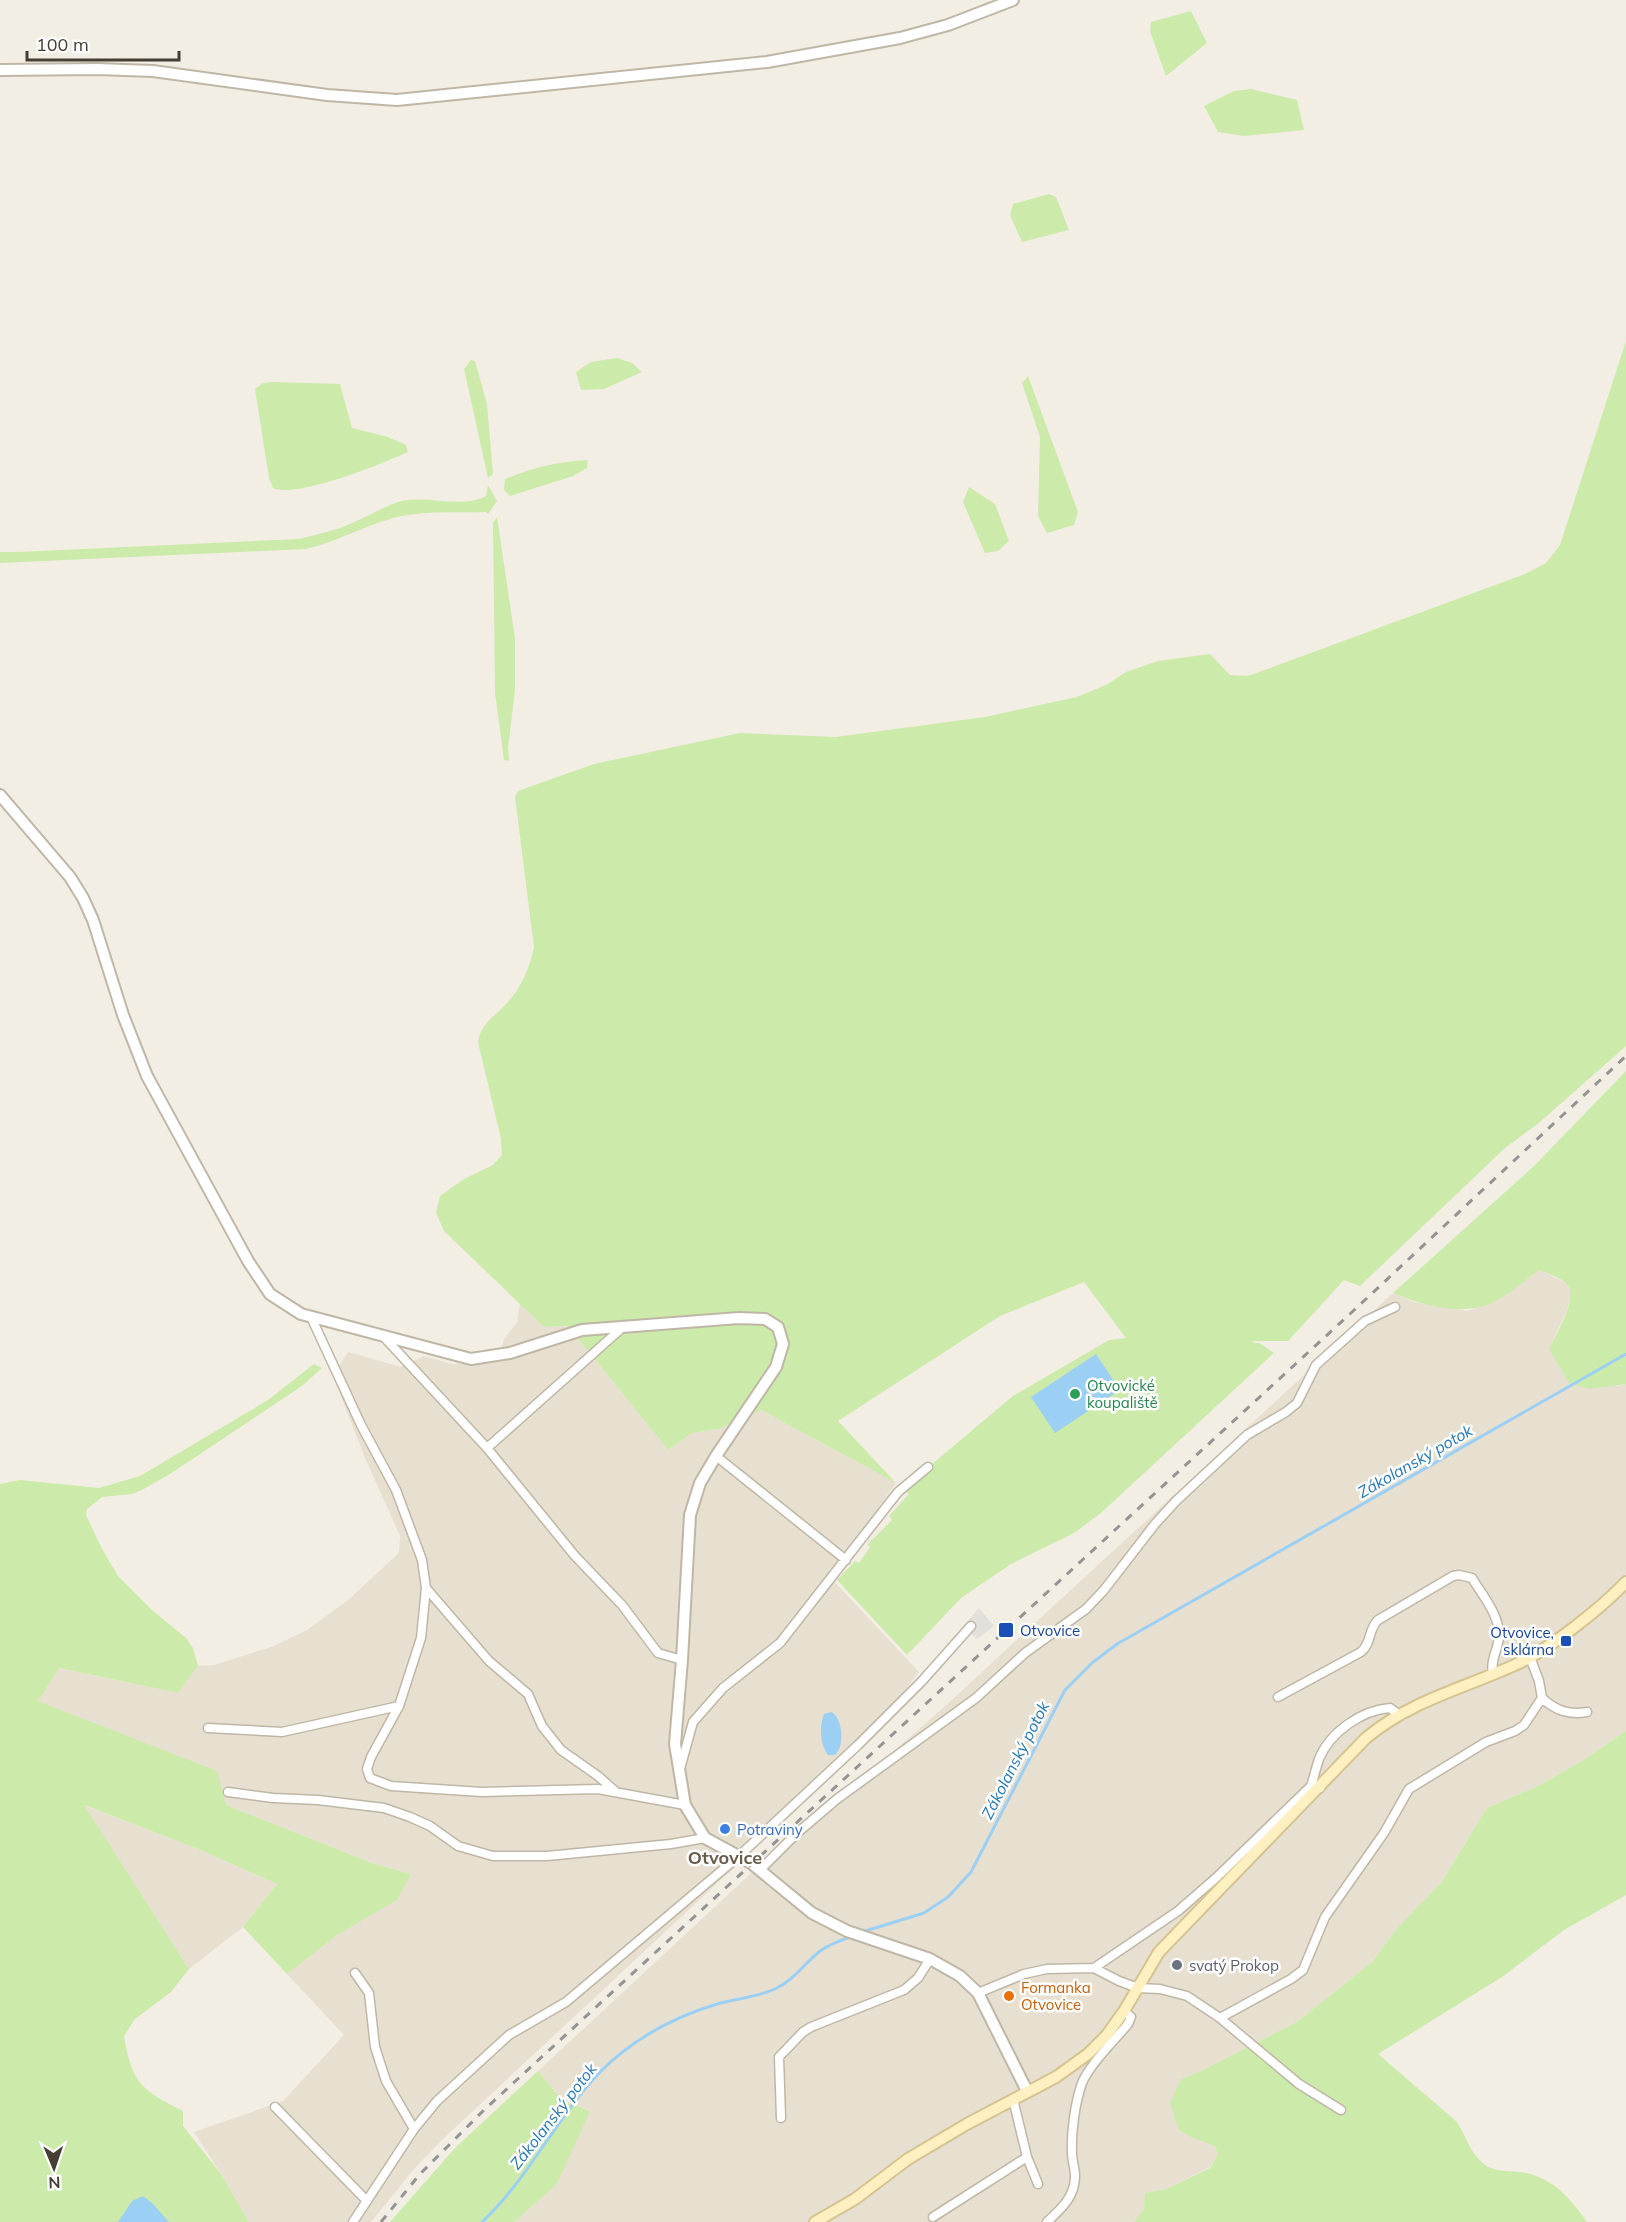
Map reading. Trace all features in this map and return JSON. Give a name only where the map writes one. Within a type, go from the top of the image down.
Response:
[{"type":"main road","points":[[815,2222],[855,2199],[908,2159],[1078,2063],[1102,2040],[1124,2011],[1159,1952],[1315,1787],[1366,1738],[1398,1714],[1437,1695],[1530,1657],[1580,1622],[1626,1582]]},
{"type":"street","points":[[0,70],[153,71],[327,95],[397,100],[767,62],[900,38],[948,25],[1013,0]]},
{"type":"street","points":[[0,795],[70,877],[83,898],[93,920],[123,1015],[147,1077],[248,1261],[270,1294],[286,1306],[311,1317],[471,1359],[502,1355],[582,1330],[738,1318],[765,1319],[778,1327],[783,1344],[776,1367],[700,1483],[690,1515],[675,1744],[685,1805],[705,1838],[739,1856],[759,1870],[812,1913],[847,1931],[930,1959],[960,1976],[978,1994],[1027,2091]]},
{"type":"street","points":[[759,1870],[837,1799],[970,1703],[1025,1653],[1086,1609],[1176,1501],[1247,1435],[1297,1403],[1316,1365],[1365,1321],[1395,1307]]},
{"type":"street","points":[[311,1317],[361,1425],[396,1490],[422,1560],[426,1588],[421,1638],[399,1706],[370,1757],[367,1769],[370,1778],[391,1786],[482,1792],[598,1789],[685,1805]]},
{"type":"street","points":[[487,1448],[623,1326]]},
{"type":"street","points":[[383,1336],[487,1448],[575,1556],[622,1605],[658,1653],[682,1660]]},
{"type":"street","points":[[717,1456],[846,1560]]},
{"type":"street","points":[[680,1769],[693,1722],[723,1688],[780,1643],[898,1492],[928,1467]]},
{"type":"street","points":[[1278,1697],[1361,1652],[1367,1647],[1371,1630],[1378,1620],[1453,1576],[1459,1575],[1472,1578],[1497,1622],[1499,1635],[1492,1662],[1493,1673]]},
{"type":"street","points":[[426,1588],[489,1660],[528,1694],[542,1726],[561,1750],[598,1776],[617,1793]]},
{"type":"street","points":[[353,2222],[414,2129],[437,2101],[509,2035],[566,2002],[739,1856],[858,1745],[922,1681],[971,1626]]},
{"type":"street","points":[[1530,1657],[1539,1681],[1542,1698],[1551,1707],[1562,1712],[1587,1712]]},
{"type":"street","points":[[1220,2018],[1292,1979],[1303,1970],[1325,1917],[1384,1833],[1409,1789],[1486,1742],[1515,1731],[1524,1725],[1542,1698]]},
{"type":"street","points":[[208,1728],[282,1732],[399,1706]]},
{"type":"street","points":[[1094,1968],[1178,1911],[1315,1787],[1320,1758],[1337,1735],[1349,1724],[1364,1714],[1379,1709],[1390,1708],[1398,1714]]},
{"type":"street","points":[[228,1792],[384,1808],[429,1826],[458,1846],[493,1856],[547,1856],[670,1844],[705,1838]]},
{"type":"street","points":[[781,2118],[779,2057],[811,2026],[904,1990],[918,1978],[930,1959]]},
{"type":"street","points":[[978,1994],[1024,1974],[1047,1969],[1094,1968],[1119,1982],[1138,1988],[1160,1989],[1187,1996],[1220,2018],[1299,2084],[1341,2110]]},
{"type":"street","points":[[355,1973],[369,1993],[375,2047],[386,2081],[414,2129]]},
{"type":"street","points":[[1047,2222],[1066,2205],[1074,2187],[1075,2175],[1071,2152],[1082,2083],[1128,2024],[1131,2017],[1124,2011]]},
{"type":"street","points":[[1013,2099],[1027,2157],[1038,2184]]},
{"type":"street","points":[[275,2107],[367,2200]]},
{"type":"street","points":[[933,2217],[1027,2157]]},
{"type":"shaded area","points":[[1540,1270],[1568,1284],[1571,1293],[1567,1310],[1549,1349],[1618,1386],[1626,1384],[1626,1731],[1585,1759],[1540,1785],[1487,1808],[1441,1883],[1398,1927],[1372,1962],[1298,2021],[1181,2079],[1193,2138],[1215,2146],[1218,2154],[1210,2167],[1166,2189],[1146,2193],[1144,2209],[1134,2222],[514,2222],[557,2184],[589,2110],[562,2100],[538,2071],[761,1864],[799,1835],[944,1707],[1393,1293],[1414,1302],[1468,1311],[1496,1301]]},
{"type":"shaded area","points":[[520,1303],[544,1327],[568,1326],[668,1450],[692,1433],[719,1429],[761,1410],[896,1483],[830,1577],[919,1672],[856,1754],[444,2138],[414,2169],[371,2222],[249,2222],[194,2132],[283,2101],[344,2035],[287,1974],[410,1874],[372,1863],[226,1805],[37,1701],[58,1668],[178,1693],[198,1666],[214,1665],[274,1646],[307,1630],[348,1600],[399,1553],[400,1536],[365,1458],[333,1376],[348,1352],[401,1367],[424,1356],[452,1364],[498,1362],[504,1339],[517,1322]]},
{"type":"shaded area","points":[[979,1608],[994,1626],[977,1639],[971,1633],[933,1677],[926,1669]]},
{"type":"shaded area","points":[[83,1805],[198,1849],[277,1884],[243,1927],[189,1969]]},
{"type":"green space","points":[[1191,11],[1207,43],[1166,76],[1150,31],[1151,22]]},
{"type":"green space","points":[[1251,89],[1297,100],[1304,130],[1244,136],[1218,132],[1204,106],[1234,91]]},
{"type":"green space","points":[[1049,194],[1056,197],[1069,230],[1022,242],[1010,215],[1013,204]]},
{"type":"green space","points":[[1626,341],[1626,1046],[1540,1122],[1505,1148],[1360,1286],[1344,1280],[1288,1341],[1252,1341],[1274,1353],[1101,1513],[1074,1533],[1011,1564],[961,1598],[907,1655],[837,1580],[855,1561],[859,1563],[870,1547],[867,1545],[892,1520],[889,1516],[909,1494],[905,1491],[919,1475],[1013,1396],[1109,1340],[1126,1338],[1084,1282],[1000,1316],[838,1421],[896,1483],[761,1410],[719,1429],[692,1433],[668,1450],[568,1326],[544,1327],[444,1231],[436,1213],[440,1196],[464,1179],[493,1165],[502,1155],[501,1139],[478,1042],[482,1029],[508,1002],[521,983],[528,969],[534,947],[515,797],[518,791],[594,764],[740,733],[836,737],[985,717],[1077,697],[1106,685],[1126,672],[1158,661],[1210,654],[1230,675],[1248,676],[1525,574],[1546,563],[1560,545]]},
{"type":"green space","points":[[617,358],[632,363],[642,372],[604,389],[581,390],[576,372],[591,362]]},
{"type":"green space","points":[[471,360],[475,361],[487,404],[493,474],[488,478],[464,369]]},
{"type":"green space","points":[[1028,376],[1078,512],[1074,525],[1047,533],[1038,516],[1040,437],[1022,383]]},
{"type":"green space","points":[[263,383],[340,384],[352,428],[388,437],[406,445],[408,452],[361,471],[319,484],[300,489],[273,488],[269,478],[255,389]]},
{"type":"green space","points":[[588,460],[587,468],[573,476],[510,496],[504,490],[505,479],[516,475],[555,464]]},
{"type":"green space","points":[[488,485],[497,501],[488,514],[486,512],[446,512],[407,515],[306,549],[0,563],[0,552],[299,539],[346,526],[402,501],[418,499],[459,502],[478,499],[486,496]]},
{"type":"green space","points":[[969,487],[995,504],[1009,541],[998,551],[985,553],[963,502]]},
{"type":"green space","points":[[497,517],[515,638],[515,690],[508,748],[509,761],[504,760],[495,693],[493,523]]},
{"type":"green space","points":[[1626,1071],[1626,1384],[1589,1389],[1569,1383],[1549,1349],[1569,1305],[1570,1289],[1557,1277],[1540,1270],[1498,1300],[1473,1308],[1432,1306],[1393,1293],[1533,1167]]},
{"type":"green space","points":[[314,1364],[322,1368],[302,1386],[170,1474],[132,1494],[102,1497],[87,1509],[86,1515],[118,1576],[152,1610],[186,1638],[193,1648],[198,1666],[178,1693],[59,1668],[38,1701],[217,1771],[226,1805],[372,1863],[411,1874],[397,1900],[337,1935],[287,1974],[243,1927],[277,1884],[198,1849],[84,1805],[189,1969],[171,1992],[135,2019],[124,2036],[131,2065],[135,2075],[148,2091],[183,2111],[183,2126],[221,2174],[249,2222],[0,2222],[0,1484],[20,1480],[99,1488],[140,1476],[268,1400]]},
{"type":"green space","points":[[1626,1731],[1626,1895],[1564,1930],[1502,1977],[1378,2054],[1457,2122],[1472,2151],[1480,2161],[1490,2168],[1526,2173],[1545,2180],[1575,2205],[1587,2222],[1134,2222],[1144,2209],[1145,2193],[1166,2189],[1210,2168],[1218,2154],[1215,2146],[1179,2130],[1170,2103],[1181,2079],[1298,2021],[1372,1962],[1398,1927],[1441,1883],[1487,1808],[1540,1785],[1585,1759]]},
{"type":"green space","points":[[538,2071],[562,2100],[590,2111],[557,2184],[514,2222],[390,2222],[455,2148]]},
{"type":"water","name":"Otvovické koupaliště","points":[[1096,1354],[1120,1390],[1055,1433],[1031,1397]]},
{"type":"water","points":[[832,1712],[839,1721],[841,1740],[835,1755],[828,1755],[822,1741],[821,1724],[824,1714]]},
{"type":"water","points":[[143,2196],[169,2222],[118,2222],[132,2201]]},
{"type":"waterway","name":"Zákolanský potok","points":[[862,1932],[924,1913],[948,1897],[971,1872],[1065,1690],[1092,1663],[1117,1644],[1626,1354]]},
{"type":"waterway","name":"Zákolanský potok","points":[[482,2222],[514,2186],[584,2090],[612,2060],[654,2031],[685,2016],[701,2009],[768,1992],[781,1986],[820,1951],[853,1936]]},
{"type":"railway","points":[[381,2222],[420,2174],[484,2110],[1351,1313],[1626,1056]]},
{"type":"place","name":"Otvovické koupaliště","points":[[1075,1394]]},
{"type":"place","name":"Otvovice","points":[[1006,1630]]},
{"type":"place","name":"Otvovice, sklárna","points":[[1566,1641]]},
{"type":"place","name":"Potraviny","points":[[725,1829]]},
{"type":"place","name":"svatý Prokop","points":[[1177,1965]]},
{"type":"place","name":"Formanka Otvovice","points":[[1009,1996]]},
{"type":"district","name":"Otvovice","points":[[725,1857]]}]
